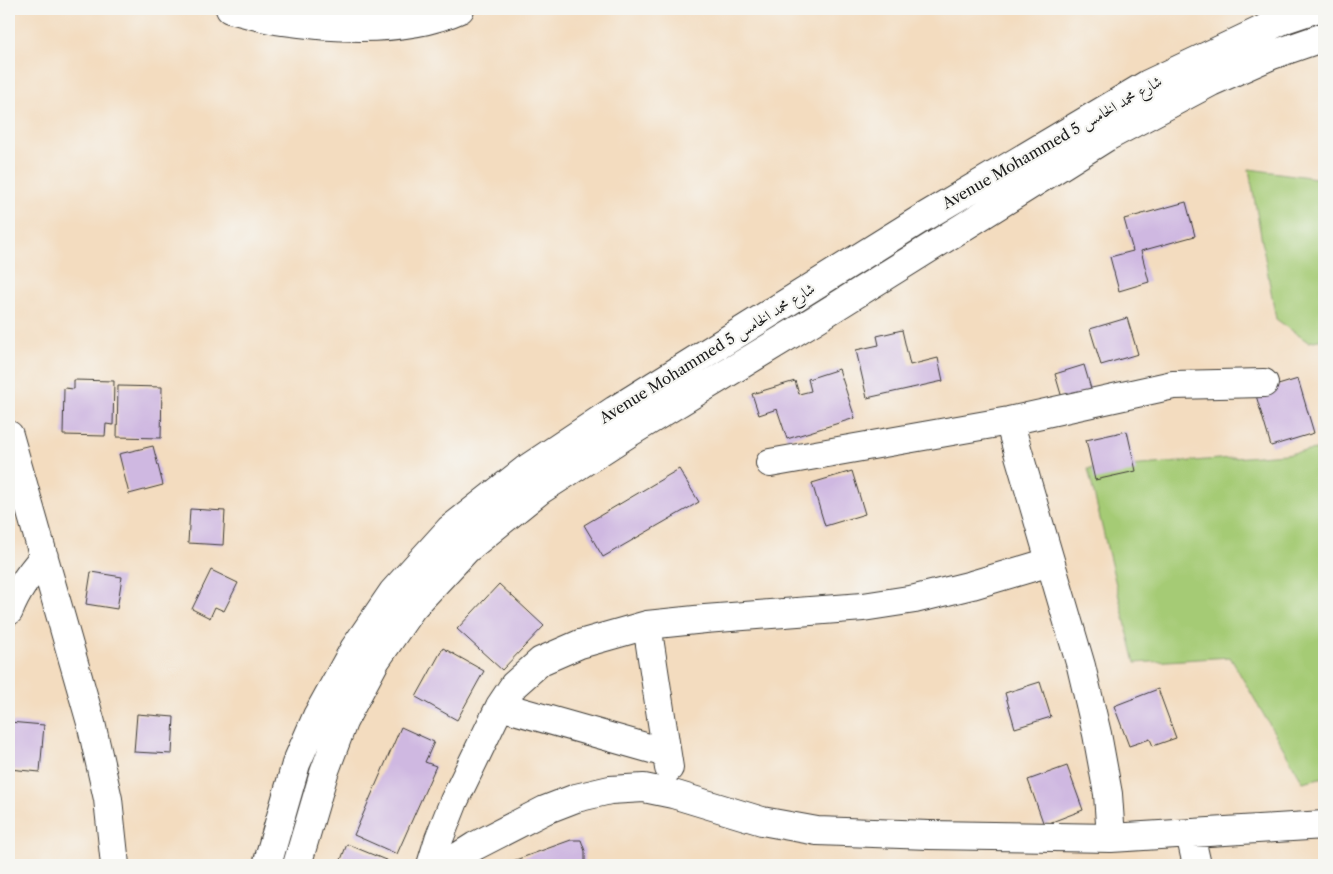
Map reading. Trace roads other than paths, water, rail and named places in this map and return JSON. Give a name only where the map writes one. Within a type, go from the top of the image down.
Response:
[{"type":"main road","points":[[230,9],[281,21],[334,26],[416,22],[449,14],[460,9]]},
{"type":"main road","name":"Avenue Mohammed 5 شارع محمد الخامس","points":[[267,865],[296,764],[317,716],[354,649],[393,592],[450,529],[525,470],[615,410],[924,217],[1148,84],[1285,19],[1315,9]]},
{"type":"main road","name":"Avenue Mohammed 5 شارع محمد الخامس","points":[[297,865],[324,773],[343,722],[376,660],[412,608],[467,549],[539,491],[1108,137],[1220,78],[1272,54],[1324,37]]},
{"type":"main road","points":[[770,463],[1009,421],[1173,385],[1264,383]]},
{"type":"main road","points":[[1009,421],[1080,666],[1097,734],[1108,794],[1111,838]]},
{"type":"main road","points":[[9,435],[91,723],[108,799],[115,865]]},
{"type":"main road","points":[[9,611],[15,594],[26,576],[44,557]]},
{"type":"main road","points":[[431,865],[454,801],[500,706],[514,685],[541,661],[580,644],[647,625],[863,607],[906,600],[972,585],[1050,562]]},
{"type":"main road","points":[[647,625],[673,794]]},
{"type":"main road","points":[[500,706],[666,753]]},
{"type":"main road","points":[[445,865],[475,846],[545,810],[576,798],[610,790],[644,788],[673,794],[762,821],[817,831],[1111,838],[1324,825]]},
{"type":"main road","points":[[1190,834],[1197,865]]}]
